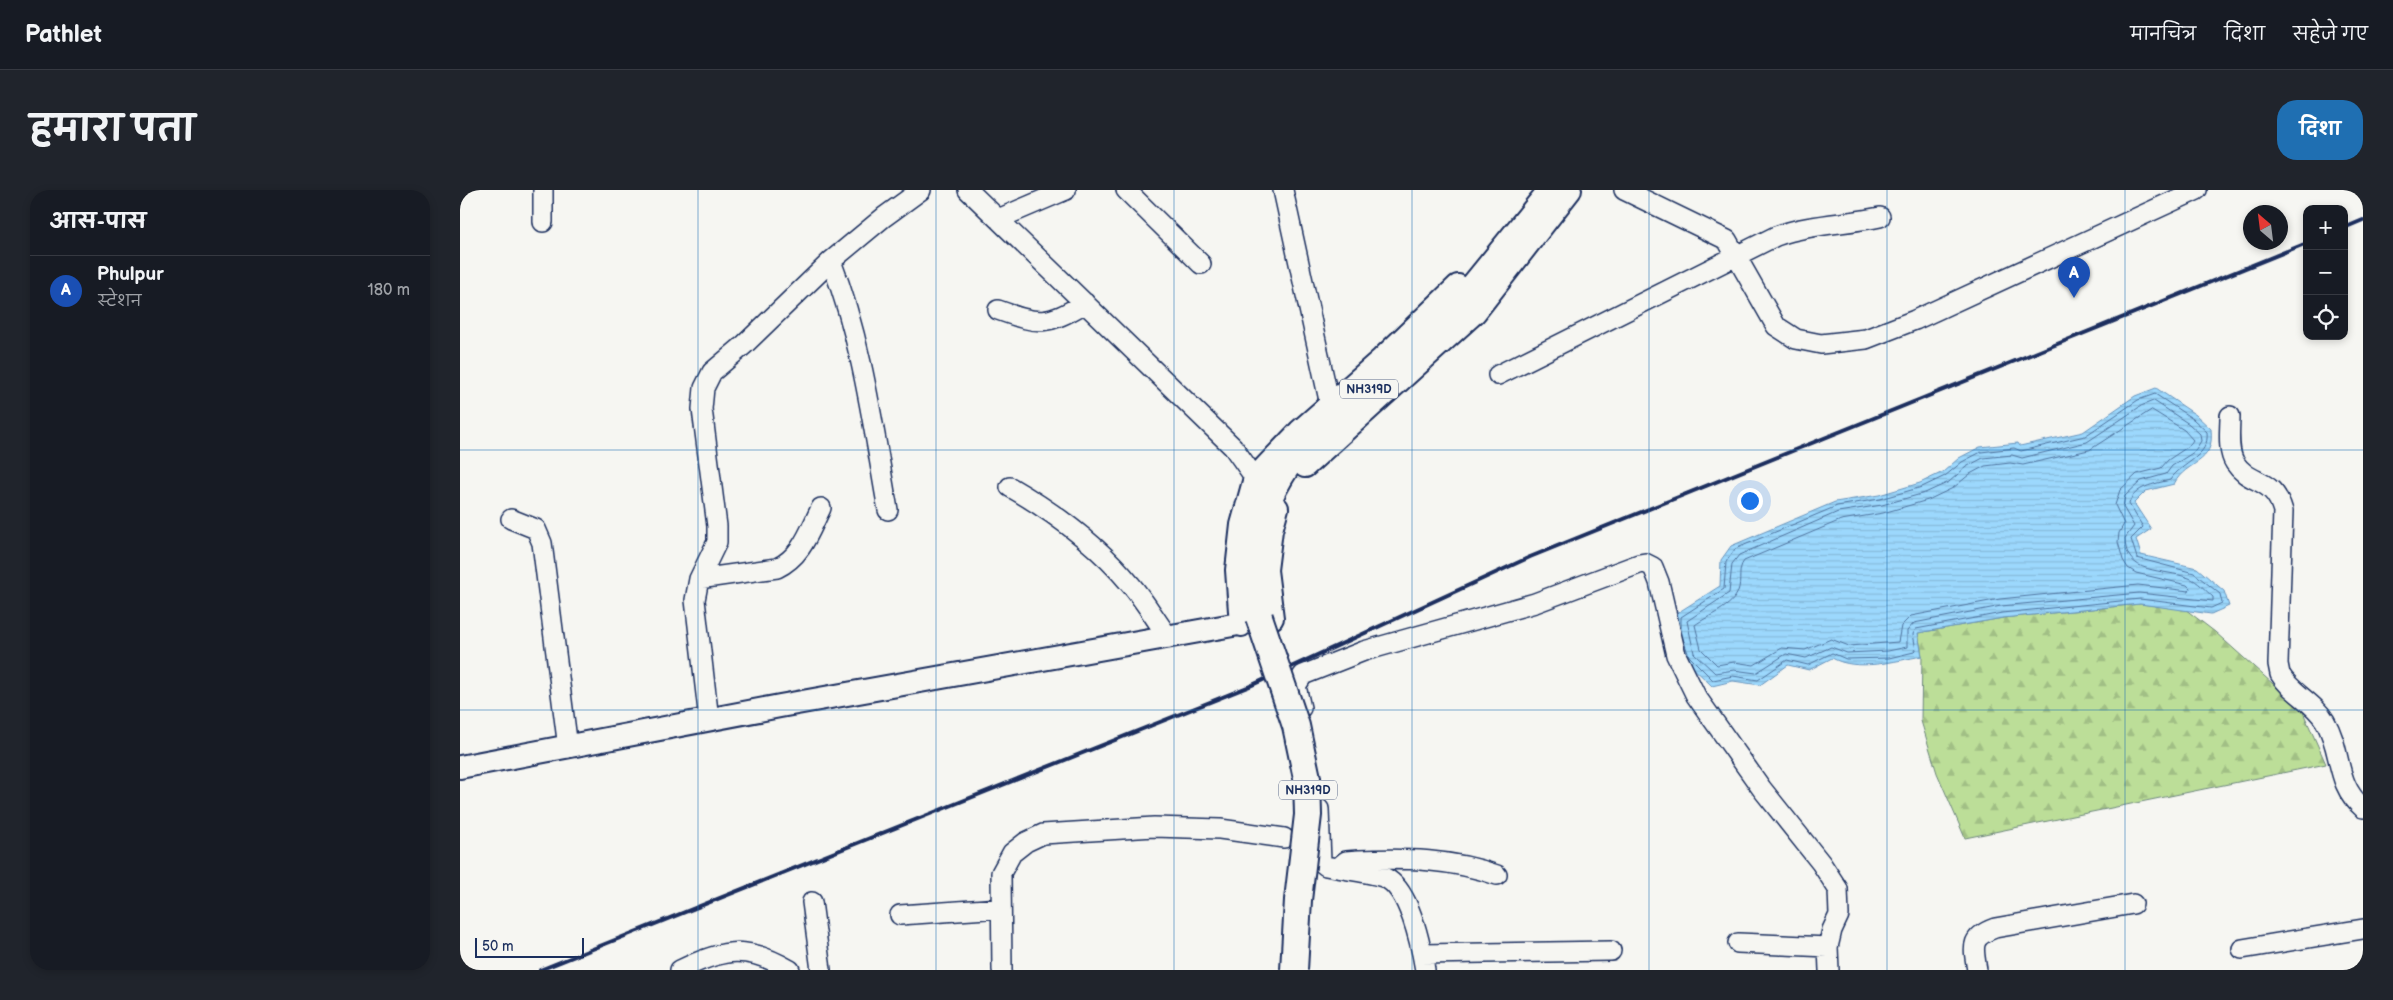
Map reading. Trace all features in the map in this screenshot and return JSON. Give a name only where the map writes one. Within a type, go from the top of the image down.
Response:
[{"type":"highway","name":"NH319D","points":[[1294,970],[1299,892],[1308,815],[1307,778],[1296,726],[1258,617],[1254,591],[1254,546],[1264,506],[1288,464],[1422,341],[1462,301],[1552,190]]},
{"type":"main road","points":[[1241,625],[1237,570],[1242,524],[1262,470],[1453,292],[1535,190]]},
{"type":"main road","points":[[460,767],[1272,618],[1266,570],[1271,530],[1282,490],[1314,458],[1475,312],[1570,190]]},
{"type":"street","points":[[543,190],[543,222]]},
{"type":"street","points":[[709,720],[695,600],[699,579],[717,542],[717,526],[702,409],[704,388],[712,372],[744,345],[830,261],[921,190]]},
{"type":"street","points":[[968,190],[1233,447],[1262,470]]},
{"type":"street","points":[[998,219],[1066,190]]},
{"type":"street","points":[[1126,190],[1201,264]]},
{"type":"street","points":[[1283,190],[1330,405]]},
{"type":"street","points":[[1624,190],[1712,231],[1726,240],[1776,326],[1796,339],[1821,344],[1866,339],[1915,320],[2196,190]]},
{"type":"street","points":[[1498,375],[1737,256],[1796,229],[1847,224],[1880,217]]},
{"type":"street","points":[[830,261],[849,314],[862,364],[888,510]]},
{"type":"street","points":[[998,310],[1030,322],[1046,322],[1061,317],[1085,303]]},
{"type":"street","points":[[2230,416],[2231,452],[2234,462],[2242,471],[2267,485],[2276,494],[2283,511],[2278,664],[2280,674],[2325,721],[2334,741],[2345,787],[2363,808]]},
{"type":"street","points":[[1010,487],[1085,538],[1116,567],[1133,586],[1169,638]]},
{"type":"street","points":[[699,579],[777,568],[787,563],[800,551],[821,508]]},
{"type":"street","points":[[510,519],[536,529],[542,543],[568,748]]},
{"type":"street","points":[[1611,951],[1423,962],[1418,932],[1407,904],[1385,877],[1326,866],[1319,858],[1319,786],[1296,686],[1300,677],[1364,652],[1535,603],[1645,563],[1653,567],[1656,572],[1676,655],[1696,696],[1762,789],[1821,863],[1838,889],[1839,915],[1832,930],[1828,947],[1829,970]]},
{"type":"street","points":[[1002,970],[1001,873],[1012,853],[1026,842],[1043,834],[1154,827],[1220,830],[1284,838]]},
{"type":"street","points":[[1336,868],[1346,861],[1396,859],[1443,861],[1474,867],[1497,875]]},
{"type":"street","points":[[812,902],[821,970]]},
{"type":"street","points":[[1977,970],[1974,944],[1976,938],[1984,932],[2133,904]]},
{"type":"street","points":[[900,914],[1001,908]]},
{"type":"street","points":[[2242,949],[2363,930]]},
{"type":"street","points":[[1738,943],[1828,947]]},
{"type":"street","points":[[680,970],[697,962],[730,952],[758,954],[790,970]]},
{"type":"green space","points":[[2140,604],[2185,609],[2215,632],[2302,710],[2326,764],[1965,838],[1937,773],[1921,721],[1922,656],[1918,633],[2003,618]]},
{"type":"water","points":[[2156,388],[2196,415],[2211,429],[2211,441],[2209,450],[2204,456],[2179,476],[2174,484],[2146,491],[2134,503],[2151,529],[2136,539],[2141,555],[2197,568],[2224,591],[2229,606],[2211,614],[2140,604],[2003,618],[1918,633],[1922,656],[1888,663],[1864,665],[1842,662],[1832,658],[1809,670],[1788,665],[1760,685],[1733,681],[1712,686],[1684,659],[1674,615],[1720,586],[1721,560],[1731,546],[1835,502],[1879,495],[1920,483],[1943,472],[1959,458],[1980,447],[2018,443],[2020,446],[2083,432],[2135,396]]},
{"type":"railway","points":[[2348,226],[2363,220]]},
{"type":"railway","points":[[540,970],[1250,686],[1530,557],[2303,245]]},
{"type":"place","name":"Phulpur","points":[[2074,298]]}]
